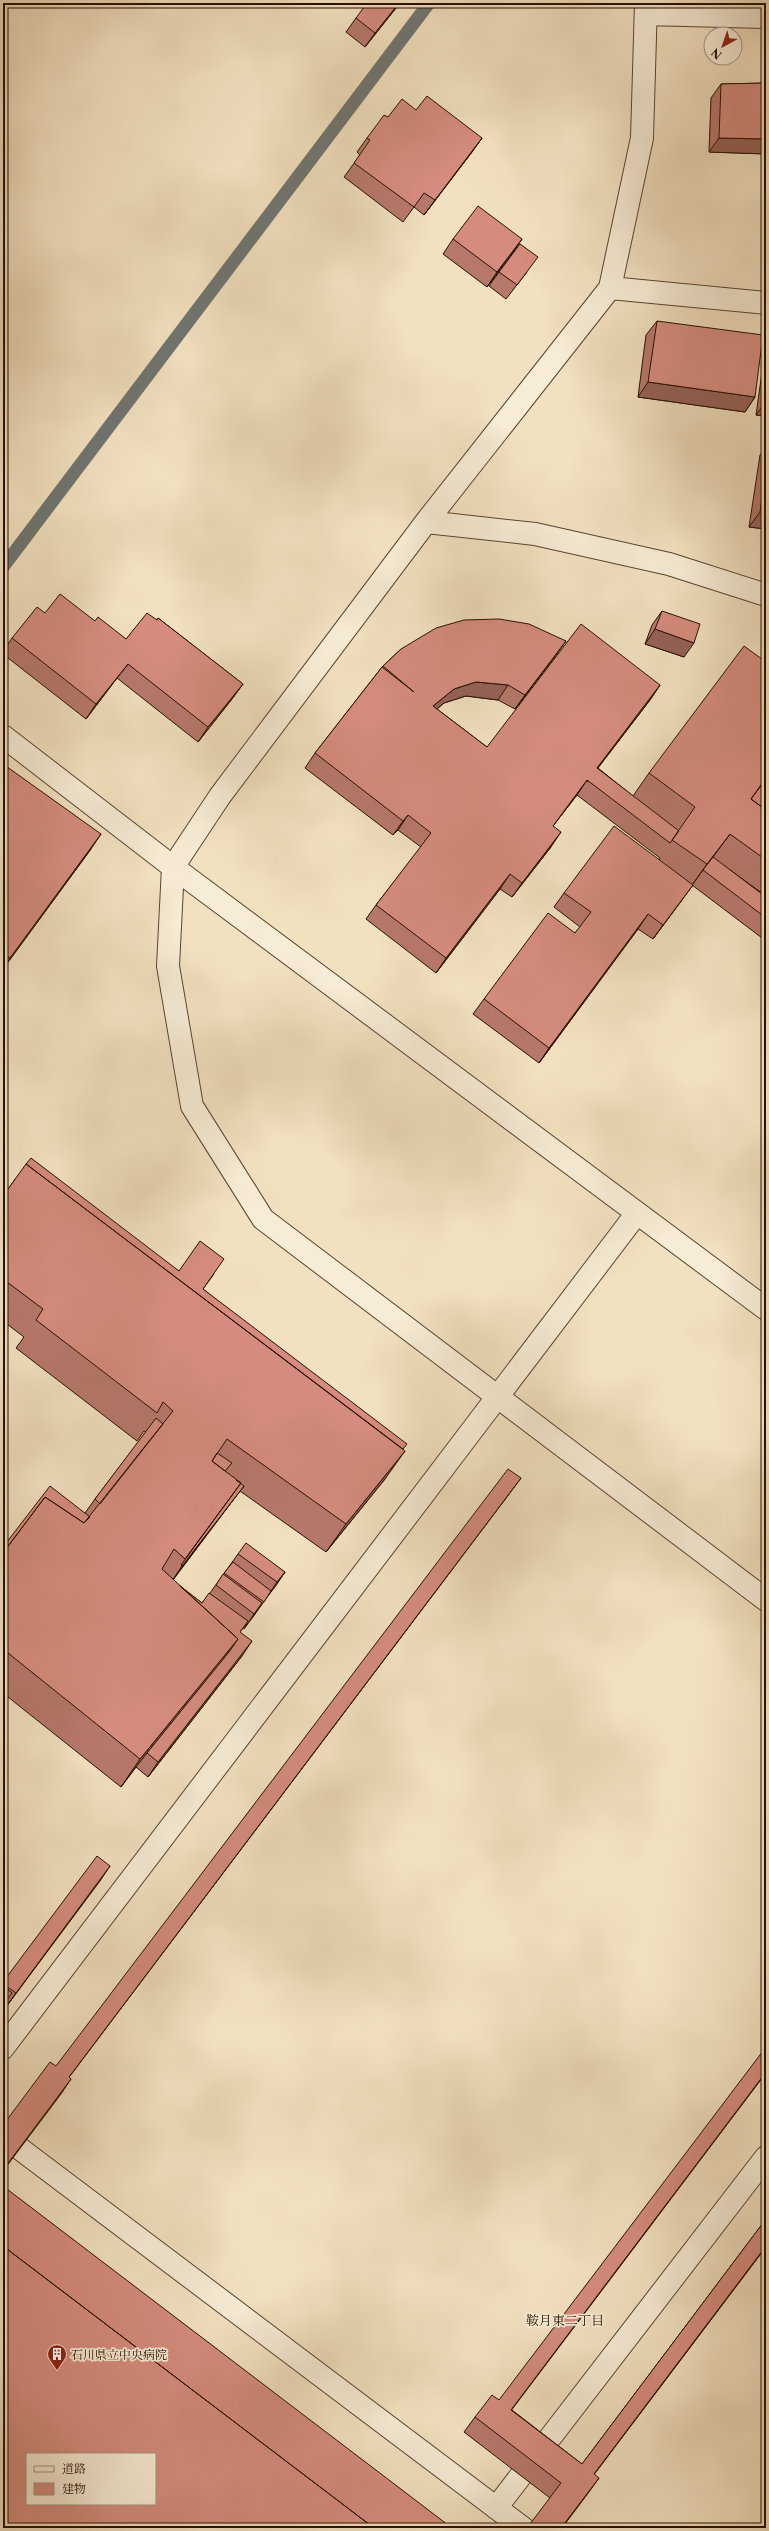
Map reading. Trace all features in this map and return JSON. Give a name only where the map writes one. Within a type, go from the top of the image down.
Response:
[{"type":"street","points":[[766,17],[646,8],[642,138],[610,288],[426,522],[220,796],[173,867],[168,966],[192,1106],[263,1219],[766,1600]]},
{"type":"street","points":[[610,288],[766,304]]},
{"type":"street","points":[[426,522],[535,534],[669,564],[766,595]]},
{"type":"street","points":[[3,736],[173,867],[766,1309]]},
{"type":"street","points":[[3,2048],[637,1213]]},
{"type":"street","points":[[3,2136],[523,2528]]},
{"type":"street","points":[[496,2508],[766,2157]]},
{"type":"building","points":[[367,3],[399,3],[375,33],[356,18]]},
{"type":"building","points":[[766,83],[766,139],[719,138],[721,84]]},
{"type":"building","points":[[427,96],[482,138],[435,200],[424,193],[414,207],[354,163],[370,140],[367,138],[384,115],[388,117],[402,99],[416,110]]},
{"type":"building","points":[[478,206],[522,239],[497,272],[453,239]]},
{"type":"building","points":[[520,244],[538,257],[517,285],[499,272]]},
{"type":"building","points":[[657,321],[763,335],[755,397],[648,382]]},
{"type":"building","points":[[766,468],[766,513],[760,512]]},
{"type":"building","points":[[60,594],[95,621],[98,617],[126,639],[147,613],[157,620],[158,618],[243,684],[208,727],[128,664],[96,704],[12,638],[37,607],[45,613]]},
{"type":"building","points":[[662,611],[700,624],[694,643],[655,629]]},
{"type":"building","points":[[499,619],[529,624],[566,641],[525,695],[508,685],[476,682],[454,689],[433,706],[487,747],[581,624],[660,685],[597,768],[679,831],[670,843],[587,780],[553,826],[561,832],[522,883],[510,874],[446,958],[376,905],[431,833],[408,815],[403,821],[315,753],[382,667],[414,692],[383,666],[401,649],[436,628],[464,620]]},
{"type":"building","points":[[744,646],[766,662],[766,779],[751,799],[766,810],[766,860],[730,834],[707,864],[672,840],[695,807],[649,773]]},
{"type":"building","points":[[3,764],[101,834],[10,958],[3,953]]},
{"type":"building","points":[[763,782],[766,784],[766,810],[751,799]]},
{"type":"building","points":[[614,826],[693,885],[663,925],[648,914],[549,1048],[484,999],[548,913],[575,933],[591,912],[564,893]]},
{"type":"building","points":[[713,857],[766,897],[766,918],[703,870]]},
{"type":"building","points":[[31,1158],[179,1271],[200,1241],[224,1259],[203,1289],[407,1444],[403,1449],[26,1164]]},
{"type":"building","points":[[26,1164],[405,1451],[346,1524],[227,1439],[212,1461],[241,1483],[185,1559],[174,1549],[162,1569],[238,1639],[140,1759],[3,1649],[3,1553],[45,1497],[84,1523],[173,1411],[163,1402],[157,1413],[36,1320],[43,1309],[3,1279],[3,1196]]},
{"type":"building","points":[[156,1418],[163,1424],[100,1504],[95,1499]]},
{"type":"building","points":[[217,1453],[232,1463],[225,1471],[212,1461]]},
{"type":"building","points":[[508,1469],[521,1478],[69,2077],[71,2079],[3,2170],[3,2125],[50,2062],[56,2066]]},
{"type":"building","points":[[241,1483],[244,1486],[182,1566],[181,1565]]},
{"type":"building","points":[[50,1486],[90,1517],[84,1523],[45,1497],[3,1553],[3,1547]]},
{"type":"building","points":[[246,1543],[285,1572],[277,1582],[238,1554]]},
{"type":"building","points":[[233,1562],[271,1591],[264,1602],[224,1573]]},
{"type":"building","points":[[223,1574],[262,1603],[254,1614],[216,1585]]},
{"type":"building","points":[[180,1586],[202,1603],[209,1593],[248,1621],[240,1632],[252,1641],[158,1762],[147,1753],[238,1639]]},
{"type":"building","points":[[97,1856],[110,1866],[16,1993],[3,1984],[3,1982]]},
{"type":"building","points":[[3,1986],[12,1993],[3,2004]]},
{"type":"building","points":[[5,2001],[7,2003],[3,2008],[3,2004]]},
{"type":"building","points":[[766,2047],[766,2072],[511,2410],[582,2464],[766,2219],[766,2246],[594,2474],[599,2478],[561,2528],[527,2528],[561,2483],[475,2417],[492,2395],[499,2400]]},
{"type":"building","points":[[3,2186],[452,2528],[374,2528],[3,2246]]},
{"type":"building","name":"石川県立中央病院","points":[[3,2246],[374,2528],[3,2528]]},
{"type":"waterway","points":[[3,567],[429,3]]},
{"type":"place","name":"石川県立中央病院","points":[[57,2371]]},
{"type":"district","name":"鞍月東二丁目","points":[[565,2320]]}]
